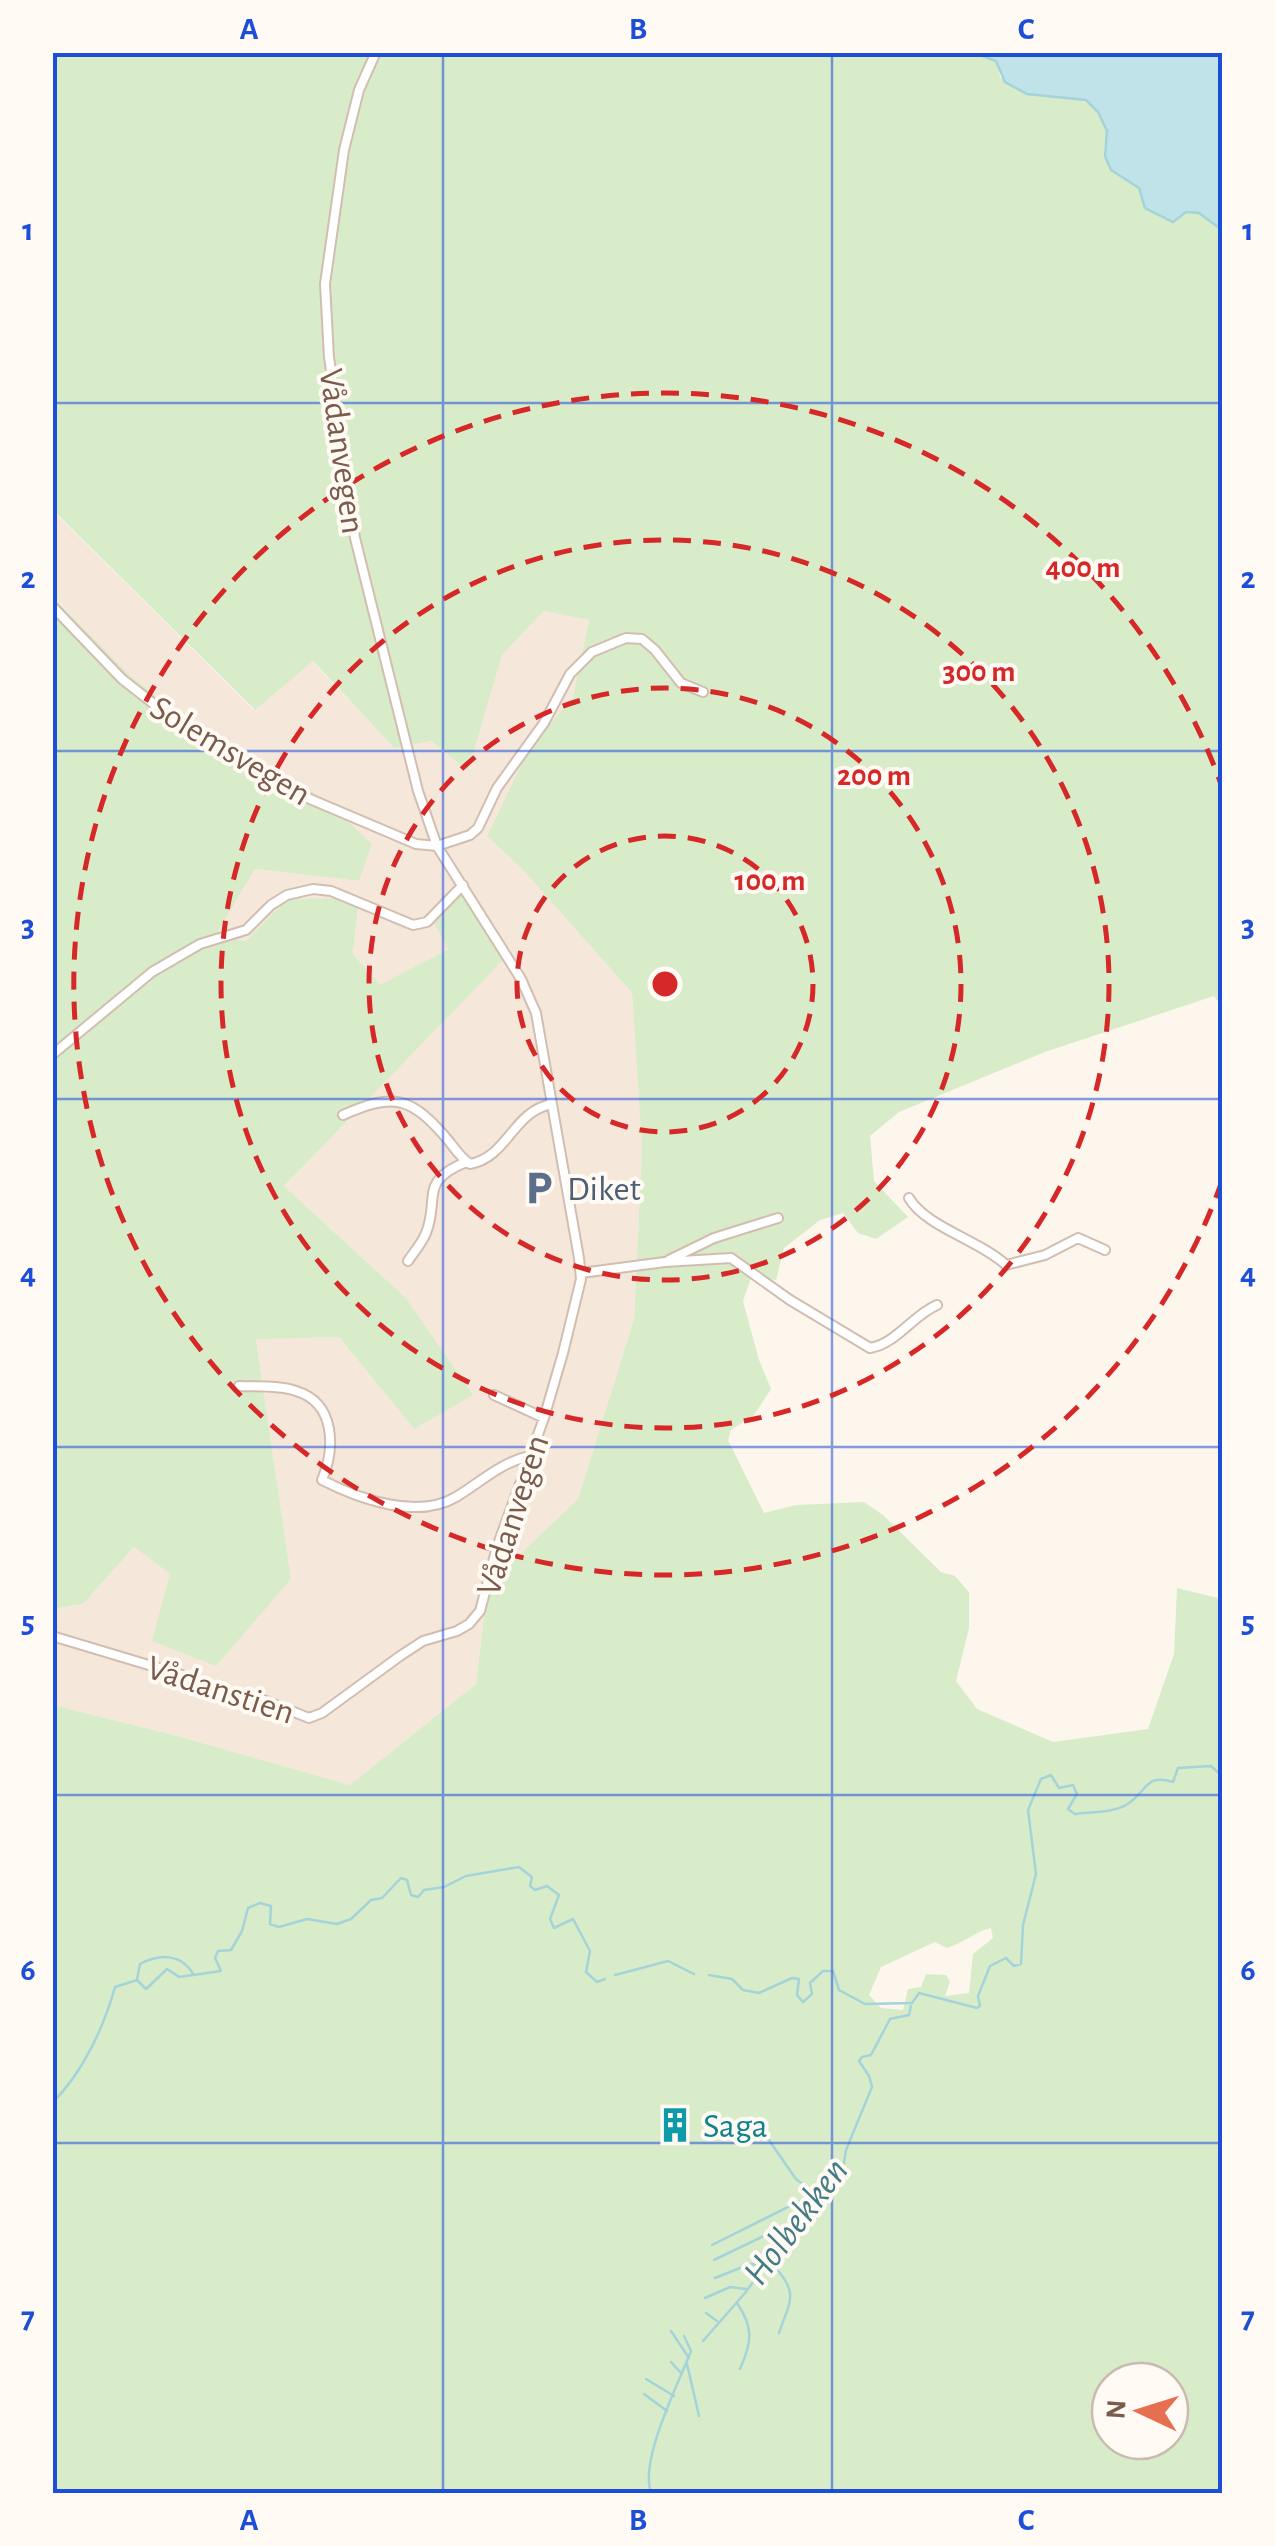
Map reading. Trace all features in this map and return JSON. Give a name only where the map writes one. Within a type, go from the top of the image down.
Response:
[{"type":"street","name":"Vådanvegen","points":[[376,52],[359,90],[344,150],[329,236],[324,308],[355,538],[418,791],[438,846],[530,996],[581,1273],[574,1313],[544,1418],[496,1547],[480,1611]]},
{"type":"street","name":"Solemsvegen","points":[[52,606],[125,681],[156,708],[206,741],[310,800],[416,844],[438,846]]},
{"type":"street","points":[[438,846],[470,835],[478,828],[497,788],[544,723],[570,674],[592,652],[626,638],[642,639],[680,683],[702,692]]},
{"type":"street","points":[[52,1055],[152,972],[200,944],[246,930],[270,906],[288,895],[314,889],[331,891],[413,926],[427,922],[463,885]]},
{"type":"street","points":[[343,1115],[377,1101],[410,1105],[435,1126],[466,1162]]},
{"type":"street","points":[[408,1260],[426,1234],[435,1182],[466,1162],[476,1163],[493,1155],[528,1114],[552,1104]]},
{"type":"street","points":[[908,1198],[926,1216],[988,1249],[1006,1265],[1045,1255],[1078,1238],[1105,1250]]},
{"type":"street","points":[[665,1262],[714,1238],[778,1218]]},
{"type":"street","points":[[581,1273],[665,1262],[736,1260],[790,1300],[870,1348],[880,1346],[916,1316],[937,1305]]},
{"type":"street","points":[[239,1386],[286,1388],[310,1398],[322,1410],[331,1439],[332,1455],[322,1480],[378,1501],[425,1506],[445,1503],[497,1468],[530,1456]]},
{"type":"street","name":"Vådanvegen","points":[[494,1395],[544,1418]]},
{"type":"street","name":"Vådanstien","points":[[52,1636],[182,1675],[227,1696],[261,1698],[308,1718],[322,1714],[424,1641],[470,1624],[480,1611]]},
{"type":"shaded area","points":[[52,510],[254,710],[312,661],[394,748],[431,741],[467,770],[502,655],[544,611],[589,620],[573,697],[529,750],[487,836],[524,871],[632,993],[642,1149],[634,1319],[578,1499],[488,1586],[476,1684],[350,1785],[53,1705],[53,1609],[83,1604],[134,1547],[170,1574],[291,1580],[256,1338],[339,1337],[414,1429],[405,1297],[284,1186],[506,956],[449,948],[380,986],[353,954],[359,900],[287,898],[246,941],[216,935],[255,869],[359,881],[205,733],[129,676],[53,596]]},
{"type":"green space","points":[[52,53],[975,53],[997,61],[1000,77],[1027,94],[1086,100],[1108,131],[1104,149],[1111,170],[1139,188],[1143,202],[1178,220],[1186,212],[1199,213],[1222,230],[1222,1007],[1214,996],[1045,1052],[899,1112],[870,1136],[874,1181],[908,1217],[876,1239],[858,1233],[843,1213],[820,1220],[784,1248],[776,1280],[751,1278],[743,1301],[771,1389],[754,1415],[731,1430],[728,1440],[764,1513],[796,1505],[864,1502],[883,1515],[941,1572],[955,1576],[969,1592],[969,1628],[956,1681],[977,1709],[1053,1742],[1148,1729],[1174,1654],[1177,1588],[1222,1599],[1222,2493],[53,2493],[53,1705],[350,1785],[476,1684],[488,1585],[578,1499],[634,1319],[642,1149],[632,993],[524,871],[487,836],[529,749],[573,697],[589,620],[544,611],[502,655],[468,771],[431,741],[394,748],[313,661],[255,710],[53,510]],"holes":[[[991,1928],[993,1938],[973,1954],[969,1993],[945,1996],[950,1981],[946,1975],[926,1974],[921,1987],[908,1989],[903,2010],[881,2008],[869,1995],[881,1967],[935,1942],[947,1948]]]},
{"type":"green space","points":[[52,596],[130,676],[205,733],[323,798],[372,844],[359,881],[255,869],[216,935],[246,941],[287,898],[359,899],[353,954],[380,985],[448,949],[432,919],[461,894],[506,957],[284,1186],[405,1297],[473,1395],[414,1429],[339,1337],[256,1339],[291,1579],[216,1666],[152,1641],[170,1574],[134,1547],[83,1604],[53,1609]]},
{"type":"water","points":[[975,53],[1222,53],[1222,230],[1199,213],[1186,212],[1173,222],[1145,208],[1139,188],[1111,170],[1105,156],[1107,131],[1098,112],[1086,100],[1027,94],[1005,82],[996,61]]},
{"type":"waterway","points":[[709,1975],[732,1979],[743,1990],[759,1993],[792,1978],[799,1979],[797,1995],[803,2002],[812,1994],[810,1983],[823,1971],[833,1971],[839,1990],[865,2004],[912,2003],[919,1993],[977,2008],[990,1966],[1006,1958],[1014,1966],[1021,1964],[1023,1925],[1036,1874],[1028,1810],[1041,1779],[1051,1775],[1059,1788],[1073,1785],[1077,1794],[1068,1809],[1075,1814],[1120,1808],[1151,1782],[1173,1782],[1178,1768],[1211,1766],[1220,1774],[1222,1786]]},
{"type":"waterway","points":[[52,2103],[91,2049],[115,1987],[137,1980],[146,1989],[167,1969],[179,1977],[221,1971],[215,1958],[218,1951],[231,1950],[242,1931],[248,1908],[260,1903],[271,1906],[270,1924],[279,1927],[307,1919],[337,1924],[351,1919],[371,1900],[382,1898],[401,1878],[407,1880],[411,1895],[418,1897],[424,1890],[444,1887],[466,1876],[519,1867],[532,1877],[530,1886],[535,1890],[547,1886],[559,1895],[550,1919],[554,1928],[573,1919],[590,1951],[586,1972],[597,1982],[605,1979]]},
{"type":"waterway","points":[[137,1979],[140,1964],[162,1957],[182,1962],[193,1974]]},
{"type":"waterway","points":[[615,1975],[668,1961],[694,1974]]},
{"type":"waterway","name":"Holbekken","points":[[703,2341],[843,2168],[846,2150],[872,2087],[859,2061],[871,2055],[890,2019],[909,2015],[911,2006]]},
{"type":"waterway","points":[[766,2136],[796,2179],[817,2195]]},
{"type":"waterway","points":[[712,2245],[802,2200],[809,2202]]},
{"type":"waterway","points":[[714,2260],[776,2230],[791,2230]]},
{"type":"waterway","points":[[715,2278],[750,2264],[775,2267],[790,2291],[779,2333]]},
{"type":"waterway","points":[[705,2298],[730,2287],[746,2289]]},
{"type":"waterway","points":[[737,2303],[749,2335],[740,2369]]},
{"type":"waterway","points":[[706,2313],[717,2321]]},
{"type":"waterway","points":[[671,2331],[689,2358]]},
{"type":"waterway","points":[[652,2494],[650,2464],[655,2444],[691,2351],[684,2336]]},
{"type":"waterway","points":[[671,2362],[680,2372]]},
{"type":"waterway","points":[[687,2364],[699,2416]]},
{"type":"waterway","points":[[646,2379],[674,2396]]},
{"type":"waterway","points":[[644,2394],[667,2411]]},
{"type":"place","name":"Diket","points":[[539,1188]]},
{"type":"place","name":"Saga","points":[[675,2125]]}]
